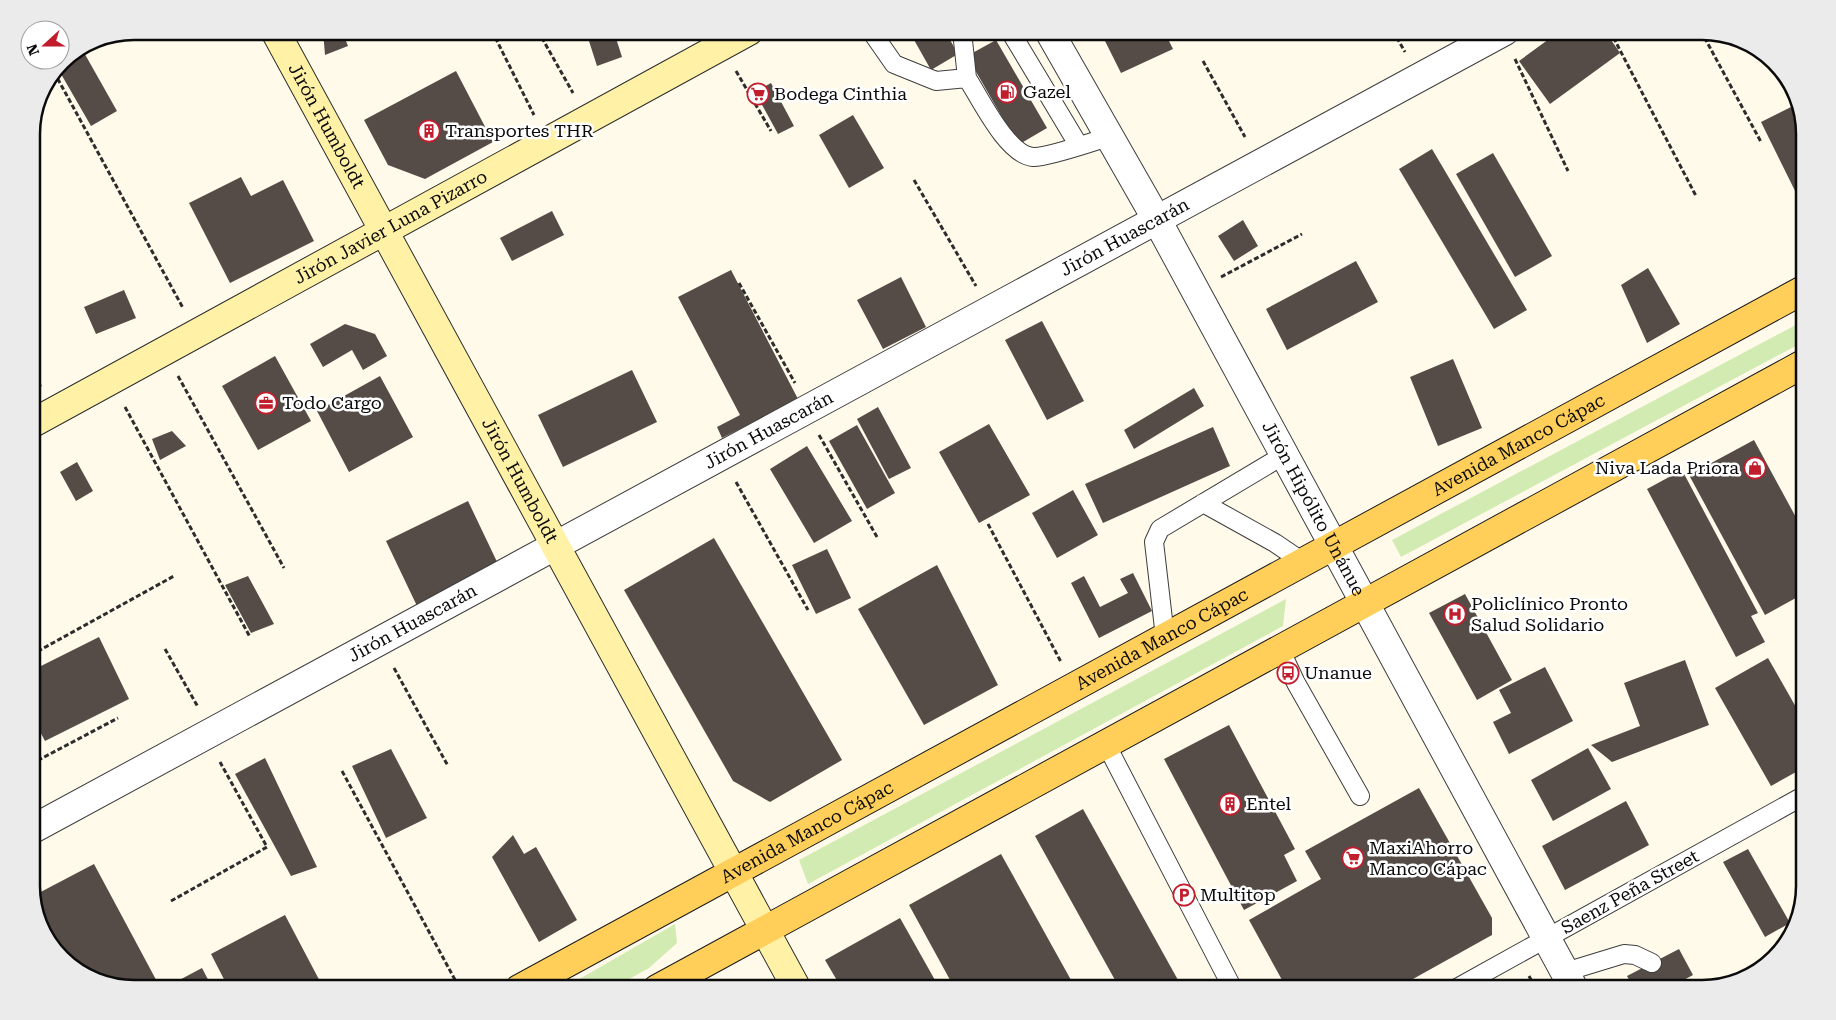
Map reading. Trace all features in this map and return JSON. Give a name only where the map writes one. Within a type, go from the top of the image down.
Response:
[{"type":"main road","name":"Avenida Manco Cápac","points":[[536,980],[1796,294]]},
{"type":"main road","points":[[674,980],[1280,649],[1796,372]]},
{"type":"street","name":"Jirón Humboldt","points":[[280,40],[793,980]]},
{"type":"street","name":"Jirón Javier Luna Pizarro","points":[[40,420],[733,40]]},
{"type":"street","name":"Jirón Hipólito Unánue","points":[[1054,40],[1157,220],[1335,545],[1568,980]]},
{"type":"street","name":"Jirón Huascarán","points":[[40,826],[1489,40]]},
{"type":"lane","points":[[877,40],[894,64],[936,82],[967,78]]},
{"type":"lane","points":[[963,40],[967,78],[1006,140],[1018,151],[1032,157],[1108,137]]},
{"type":"lane","points":[[1015,40],[1079,146]]},
{"type":"lane","points":[[1165,638],[1154,542],[1160,529],[1284,455]]},
{"type":"lane","points":[[1203,503],[1275,543],[1303,562]]},
{"type":"lane","points":[[1280,649],[1296,684],[1360,796]]},
{"type":"lane","points":[[1106,744],[1228,980]]},
{"type":"lane","name":"Saenz Peña Street","points":[[1471,980],[1796,800]]},
{"type":"lane","points":[[1571,980],[1624,954],[1635,955],[1652,963]]},
{"type":"path","points":[[497,40],[548,142]]},
{"type":"path","points":[[543,40],[588,119]]},
{"type":"path","points":[[1508,40],[1568,171]]},
{"type":"path","points":[[1615,40],[1696,196]]},
{"type":"path","points":[[1707,40],[1761,142]]},
{"type":"path","points":[[721,47],[771,131]]},
{"type":"path","points":[[1203,61],[1259,165]]},
{"type":"path","points":[[58,79],[197,333]]},
{"type":"path","points":[[914,180],[990,310]]},
{"type":"path","points":[[1194,290],[1302,234]]},
{"type":"path","points":[[739,283],[877,537]]},
{"type":"path","points":[[165,351],[284,568]]},
{"type":"path","points":[[111,381],[250,637]]},
{"type":"path","points":[[722,456],[808,610]]},
{"type":"path","points":[[988,524],[1074,687]]},
{"type":"path","points":[[40,651],[174,576]]},
{"type":"path","points":[[379,642],[448,766]]},
{"type":"path","points":[[165,648],[267,847],[171,901]]},
{"type":"path","points":[[40,760],[118,718]]},
{"type":"path","points":[[342,772],[455,980]]},
{"type":"green space","points":[[1796,325],[1796,346],[1401,557],[1392,540]]},
{"type":"green space","points":[[1286,599],[1283,626],[808,884],[799,860]]},
{"type":"green space","points":[[675,924],[677,943],[649,968],[627,980],[578,980]]},
{"type":"building","points":[[324,40],[346,40],[348,46],[325,55]]},
{"type":"building","points":[[617,40],[622,57],[597,66],[589,41]]},
{"type":"building","points":[[914,40],[950,40],[958,54],[931,70]]},
{"type":"building","name":"Gazel","points":[[996,40],[1047,128],[1018,145],[967,56]]},
{"type":"building","points":[[1104,40],[1168,40],[1173,49],[1121,73]]},
{"type":"building","points":[[1548,40],[1611,40],[1620,53],[1550,104],[1519,61]]},
{"type":"building","points":[[85,54],[117,111],[91,126],[61,75],[66,70],[70,70],[72,63]]},
{"type":"building","name":"Transportes THR","points":[[456,71],[493,142],[425,179],[388,165],[364,120]]},
{"type":"building","points":[[771,83],[794,126],[778,134],[755,92]]},
{"type":"building","points":[[1792,107],[1796,128],[1796,193],[1761,122]]},
{"type":"building","points":[[853,115],[884,168],[849,188],[819,135]]},
{"type":"building","points":[[1432,149],[1527,310],[1494,329],[1399,169]]},
{"type":"building","points":[[1493,153],[1552,256],[1515,277],[1456,174]]},
{"type":"building","points":[[241,177],[251,196],[283,180],[314,241],[230,283],[189,203]]},
{"type":"building","points":[[552,211],[564,235],[512,261],[500,238]]},
{"type":"building","points":[[1243,220],[1258,246],[1234,261],[1218,236]]},
{"type":"building","points":[[1356,261],[1378,302],[1287,350],[1266,309]]},
{"type":"building","points":[[1648,268],[1680,324],[1647,343],[1621,285]]},
{"type":"building","points":[[731,270],[798,399],[722,438],[717,427],[740,415],[678,297]]},
{"type":"building","points":[[901,277],[926,327],[883,349],[857,300]]},
{"type":"building","points":[[124,290],[136,318],[96,334],[84,307]]},
{"type":"building","points":[[1042,321],[1084,401],[1047,420],[1005,340]]},
{"type":"building","points":[[345,324],[375,334],[387,356],[363,370],[352,350],[323,367],[310,344]]},
{"type":"building","name":"Todo Cargo","points":[[275,356],[311,421],[258,450],[222,386]]},
{"type":"building","points":[[1453,359],[1482,428],[1438,446],[1410,377]]},
{"type":"building","points":[[632,370],[657,422],[563,467],[538,415]]},
{"type":"building","points":[[380,376],[413,437],[349,472],[317,411]]},
{"type":"building","points":[[1194,388],[1204,406],[1134,449],[1124,430]]},
{"type":"building","points":[[878,407],[911,468],[889,479],[857,419]]},
{"type":"building","points":[[989,424],[1030,495],[979,523],[939,452]]},
{"type":"building","points":[[857,425],[895,493],[867,509],[829,441]]},
{"type":"building","points":[[1213,427],[1230,466],[1103,523],[1085,484]]},
{"type":"building","points":[[172,431],[186,446],[160,460],[152,439]]},
{"type":"building","points":[[1754,440],[1796,517],[1796,598],[1765,615],[1689,475]]},
{"type":"building","points":[[807,446],[852,521],[814,543],[770,469]]},
{"type":"building","points":[[77,462],[93,491],[76,501],[60,472]]},
{"type":"building","points":[[1682,470],[1758,613],[1751,616],[1765,642],[1736,657],[1647,489]]},
{"type":"building","points":[[1073,490],[1098,535],[1057,558],[1032,513]]},
{"type":"building","points":[[468,501],[499,566],[417,606],[386,541]]},
{"type":"building","points":[[714,538],[842,760],[770,802],[733,781],[624,590]]},
{"type":"building","points":[[827,549],[851,598],[816,614],[792,565]]},
{"type":"building","points":[[937,565],[998,685],[924,725],[858,609]]},
{"type":"building","points":[[1133,573],[1152,611],[1099,638],[1071,583],[1084,576],[1100,607],[1128,593],[1120,579]]},
{"type":"building","points":[[248,576],[274,624],[251,633],[225,585]]},
{"type":"building","points":[[1465,594],[1512,680],[1477,700],[1429,613]]},
{"type":"building","points":[[99,637],[129,699],[45,741],[40,732],[40,666]]},
{"type":"building","points":[[1768,658],[1796,707],[1796,772],[1771,786],[1715,688]]},
{"type":"building","points":[[1685,660],[1709,725],[1612,762],[1591,745],[1640,726],[1624,683]]},
{"type":"building","points":[[1545,667],[1573,721],[1509,754],[1493,722],[1511,713],[1499,690]]},
{"type":"building","name":"Entel","points":[[1229,725],[1295,849],[1284,855],[1297,881],[1244,910],[1164,759]]},
{"type":"building","points":[[1588,748],[1611,789],[1553,821],[1531,780]]},
{"type":"building","points":[[391,749],[427,818],[386,838],[352,766]]},
{"type":"building","points":[[265,758],[317,867],[291,876],[235,774]]},
{"type":"building","points":[[1419,788],[1492,918],[1492,935],[1411,980],[1282,980],[1249,920],[1321,879],[1305,851]]},
{"type":"building","points":[[1626,801],[1649,845],[1565,890],[1542,846]]},
{"type":"building","points":[[1083,809],[1178,980],[1115,980],[1035,836]]},
{"type":"building","points":[[513,835],[524,854],[536,847],[577,920],[539,942],[492,857]]},
{"type":"building","points":[[1748,849],[1789,922],[1788,924],[1765,937],[1723,862]]},
{"type":"building","points":[[1001,854],[1071,980],[950,980],[909,905]]},
{"type":"building","points":[[94,864],[156,980],[110,977],[98,973],[77,961],[63,948],[50,928],[45,916],[40,892]]},
{"type":"building","points":[[285,915],[319,980],[224,980],[211,954]]},
{"type":"building","points":[[900,918],[935,980],[837,980],[825,960]]},
{"type":"building","points":[[1679,949],[1693,975],[1684,980],[1629,980],[1627,976]]},
{"type":"building","points":[[202,968],[208,980],[179,980]]},
{"type":"place","name":"Gazel","points":[[1007,92]]},
{"type":"place","name":"Bodega Cinthia","points":[[758,94]]},
{"type":"place","name":"Transportes THR","points":[[429,131]]},
{"type":"place","name":"Todo Cargo","points":[[266,403]]},
{"type":"place","name":"Niva Lada Priora","points":[[1755,468]]},
{"type":"place","name":"Policlínico Pronto Salud Solidario","points":[[1455,614]]},
{"type":"place","name":"Unanue","points":[[1288,673]]},
{"type":"place","name":"Entel","points":[[1230,804]]},
{"type":"place","name":"MaxiAhorro Manco Cápac","points":[[1353,858]]},
{"type":"place","name":"Multitop","points":[[1184,895]]}]
